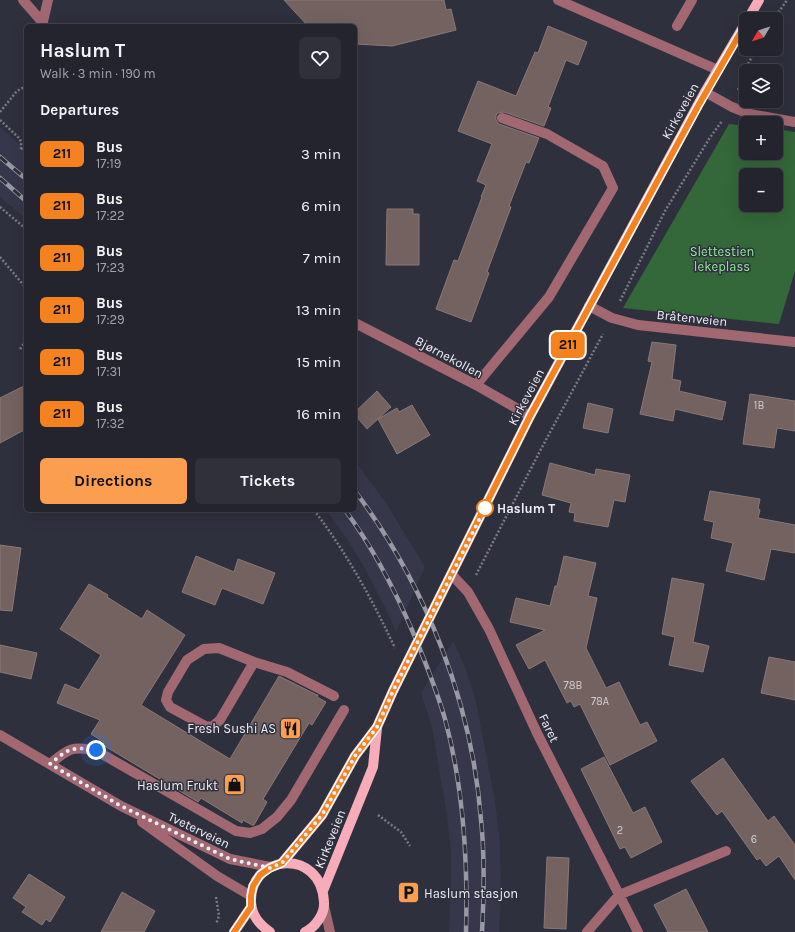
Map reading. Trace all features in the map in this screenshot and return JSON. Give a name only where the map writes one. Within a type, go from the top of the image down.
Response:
[{"type":"main road","points":[[752,12],[759,0]]},
{"type":"main road","name":"Kirkeveien","points":[[282,863],[322,815],[355,756],[377,727],[393,691],[530,416],[705,92],[739,34]]},
{"type":"main road","name":"Kirkeveien","points":[[324,891],[373,766],[377,727]]},
{"type":"main road","points":[[270,932],[261,926],[255,917],[251,907],[251,896],[253,886],[260,875],[270,868],[282,863],[294,864],[306,868],[317,877],[324,891],[324,906],[319,920],[306,932]]},
{"type":"main road","points":[[234,932],[251,907]]},
{"type":"street","points":[[23,0],[42,24]]},
{"type":"street","points":[[43,24],[48,0]]},
{"type":"street","points":[[558,0],[718,70]]},
{"type":"street","points":[[677,26],[692,0]]},
{"type":"street","points":[[705,92],[732,107],[750,114],[795,122]]},
{"type":"street","points":[[476,385],[549,297],[612,188],[603,166],[546,134],[502,118]]},
{"type":"street","name":"Bråtenveien","points":[[589,306],[612,318],[638,325],[795,342]]},
{"type":"street","name":"Bjørnekollen","points":[[357,324],[476,385],[530,416]]},
{"type":"street","name":"Faret","points":[[452,575],[468,592],[489,629],[537,733],[638,932]]},
{"type":"street","points":[[254,662],[220,720],[212,727],[206,726],[170,707],[166,700],[168,692],[187,660],[204,649],[219,648],[254,662],[287,672],[334,696]]},
{"type":"street","points":[[50,764],[64,752],[79,748],[96,750],[236,831],[250,833],[262,829],[277,817],[291,800],[344,710]]},
{"type":"street","name":"Tveterveien","points":[[0,735],[121,806],[230,859],[270,868]]},
{"type":"street","name":"Tveterveien","points":[[121,806],[217,876],[251,896]]},
{"type":"street","points":[[587,932],[619,895],[726,851]]},
{"type":"street","points":[[324,906],[330,932]]},
{"type":"path","points":[[779,12],[787,0]]},
{"type":"path","points":[[468,592],[540,451],[612,318],[665,211],[709,139],[732,107],[747,66],[752,56]]},
{"type":"path","points":[[0,112],[17,92],[24,87]]},
{"type":"path","points":[[0,120],[20,139],[21,148],[24,150]]},
{"type":"path","points":[[0,207],[24,227]]},
{"type":"path","points":[[0,257],[24,286]]},
{"type":"path","points":[[20,349],[24,344]]},
{"type":"path","points":[[315,512],[359,577],[395,648]]},
{"type":"path","points":[[378,815],[401,832],[410,846]]},
{"type":"path","points":[[212,893],[216,898],[219,916],[216,927]]},
{"type":"shaded area","points":[[0,127],[24,148],[24,217],[0,197]]},
{"type":"shaded area","points":[[357,464],[386,503],[425,567],[396,632],[367,572],[347,539],[327,512],[357,512]]},
{"type":"shaded area","points":[[453,641],[465,667],[476,702],[495,801],[500,844],[501,895],[499,932],[449,932],[451,851],[447,815],[432,727],[421,693]]},
{"type":"green space","name":"Slettestien lekeplass","points":[[729,124],[739,125],[739,160],[783,160],[783,130],[795,132],[795,271],[779,324],[623,308]]},
{"type":"building","points":[[284,0],[444,0],[446,10],[451,9],[456,30],[392,46],[357,44],[357,24],[306,24]]},
{"type":"building","points":[[548,26],[587,42],[578,65],[566,60],[548,107],[551,108],[544,126],[504,112],[496,115],[496,120],[499,124],[539,138],[529,163],[526,162],[509,206],[511,207],[487,272],[489,273],[471,322],[436,309],[454,260],[458,261],[482,197],[486,185],[477,181],[492,144],[458,131],[478,81],[516,96],[535,52],[538,53]]},
{"type":"building","points":[[387,209],[413,209],[413,214],[419,214],[419,265],[386,265]]},
{"type":"building","points":[[652,342],[676,345],[672,379],[681,381],[679,391],[726,402],[722,420],[675,409],[673,421],[640,414],[652,362],[648,361]]},
{"type":"building","points":[[24,386],[24,430],[0,443],[0,398]]},
{"type":"building","points":[[377,391],[391,407],[367,429],[357,417],[357,410]]},
{"type":"building","points":[[750,394],[795,401],[795,431],[777,428],[774,448],[743,444]]},
{"type":"building","points":[[588,403],[613,409],[608,433],[583,428]]},
{"type":"building","points":[[412,405],[430,435],[397,454],[378,419],[397,408],[399,412]]},
{"type":"building","points":[[550,463],[595,475],[596,469],[630,475],[625,502],[614,500],[608,527],[574,521],[575,513],[569,512],[571,503],[542,495]]},
{"type":"building","points":[[710,491],[760,499],[758,518],[795,525],[795,553],[771,549],[764,580],[726,571],[733,543],[711,538],[714,522],[704,520]]},
{"type":"building","points":[[0,545],[21,548],[12,611],[0,610]]},
{"type":"building","points":[[196,556],[234,572],[238,559],[275,573],[263,604],[222,588],[215,605],[182,592]]},
{"type":"building","points":[[564,556],[596,563],[588,596],[597,598],[586,648],[606,688],[619,682],[640,725],[647,722],[657,741],[610,765],[580,704],[574,707],[571,701],[567,703],[545,660],[529,669],[516,645],[545,630],[510,622],[516,598],[550,606],[555,586],[557,586]]},
{"type":"building","points":[[672,578],[704,584],[693,642],[709,646],[703,672],[669,665],[675,637],[662,634]]},
{"type":"building","points":[[89,584],[108,595],[107,597],[142,619],[147,610],[185,635],[141,705],[230,759],[279,676],[318,695],[317,697],[326,702],[312,725],[309,723],[263,799],[267,802],[254,825],[243,820],[242,823],[201,798],[198,802],[103,745],[104,742],[91,734],[100,720],[57,703],[65,684],[79,690],[101,655],[60,629]]},
{"type":"building","points":[[0,645],[37,653],[31,679],[0,672]]},
{"type":"building","points":[[769,657],[795,662],[795,700],[761,693]]},
{"type":"building","points":[[604,757],[633,813],[645,807],[662,842],[631,858],[625,847],[620,849],[581,769]]},
{"type":"building","points":[[723,758],[768,821],[774,816],[795,845],[795,880],[779,856],[766,866],[760,858],[757,860],[722,811],[717,815],[691,781]]},
{"type":"building","points":[[547,857],[569,858],[566,929],[544,928]]},
{"type":"building","points":[[29,874],[65,897],[50,922],[46,919],[42,925],[22,912],[26,907],[13,898]]},
{"type":"building","points":[[686,889],[708,932],[668,932],[654,905]]},
{"type":"building","points":[[122,892],[155,911],[144,932],[101,932]]},
{"type":"railway","points":[[0,157],[24,177]]},
{"type":"railway","points":[[0,178],[24,199]]},
{"type":"railway","points":[[357,494],[403,566],[424,606],[456,689],[468,732],[476,776],[481,820],[484,876],[482,932]]},
{"type":"railway","points":[[346,512],[375,555],[400,604],[427,667],[445,719],[457,772],[461,798],[465,851],[466,932]]},
{"type":"bus line","name":"211","points":[[234,932],[251,907],[253,886],[260,875],[270,868],[282,863],[322,815],[355,756],[377,727],[393,691],[530,416],[698,106],[739,35]]},
{"type":"place","name":"Haslum T","points":[[485,508]]},
{"type":"place","name":"Fresh Sushi AS","points":[[291,728]]},
{"type":"place","name":"Haslum Frukt","points":[[234,785]]},
{"type":"place","name":"Haslum stasjon","points":[[409,893]]},
{"type":"route","points":[[96,750],[79,748],[64,752],[50,764],[121,806],[230,859],[270,868],[282,863],[322,815],[355,756],[377,727],[393,691],[485,508]]}]
